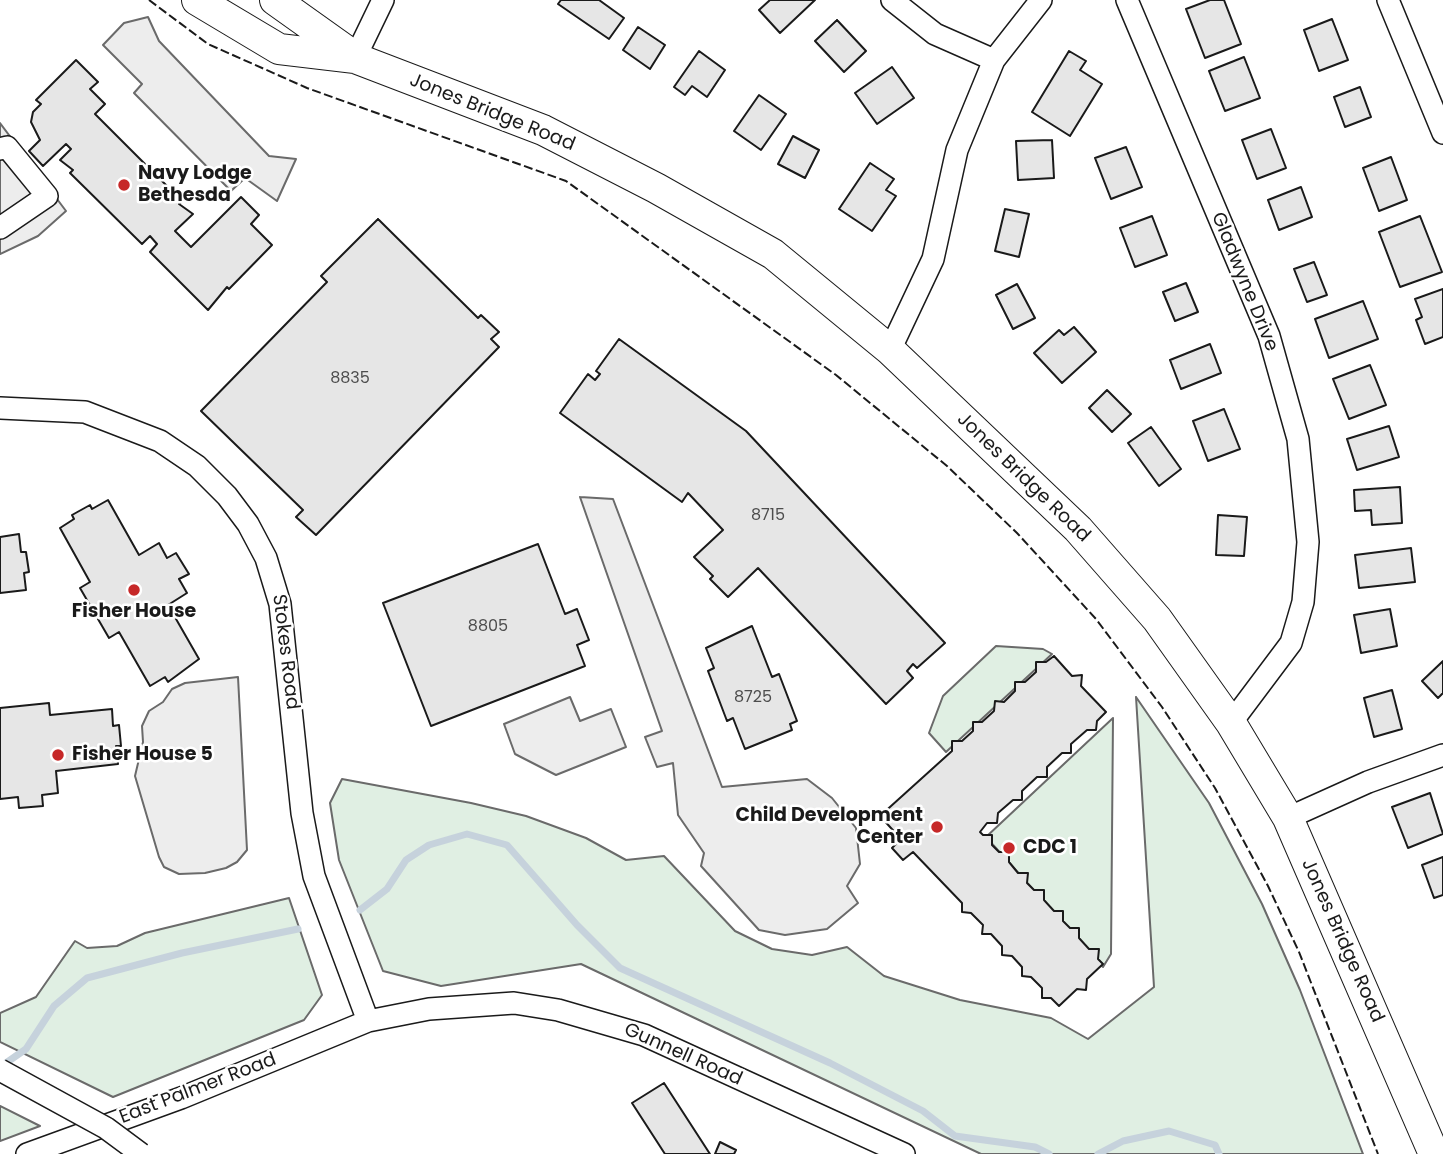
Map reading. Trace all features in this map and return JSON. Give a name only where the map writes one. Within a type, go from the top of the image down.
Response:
[{"type":"main road","name":"Jones Bridge Road","points":[[197,0],[279,49],[355,58],[543,130],[656,188],[773,254],[890,351],[1078,529],[1157,619],[1231,723],[1288,818],[1436,1144]]},
{"type":"main road","name":"Jones Bridge Road","points":[[275,0],[355,58]]},
{"type":"street","points":[[355,58],[383,0]]},
{"type":"street","points":[[892,0],[935,34],[994,60]]},
{"type":"street","points":[[890,351],[933,259],[957,150],[994,60],[1041,0]]},
{"type":"street","name":"Gladwyne Drive","points":[[1126,0],[1269,336],[1298,439],[1308,542],[1303,602],[1291,643],[1231,723]]},
{"type":"street","points":[[1388,0],[1443,133]]},
{"type":"street","points":[[0,149],[7,147],[47,196],[0,229]]},
{"type":"street","name":"Stokes Road","points":[[0,408],[85,412],[160,440],[197,466],[227,496],[248,524],[267,558],[280,604],[302,813],[314,876],[368,1021]]},
{"type":"street","points":[[1288,818],[1368,782],[1443,755]]},
{"type":"street","name":"Gunnell Road","points":[[368,1021],[464,1006],[514,1003],[558,1010],[644,1035],[904,1154]]},
{"type":"street","name":"East Palmer Road","points":[[27,1154],[181,1098],[368,1021]]},
{"type":"street","points":[[0,1070],[106,1128],[141,1154]]},
{"type":"green space","points":[[996,646],[1043,649],[1052,654],[946,752],[929,733],[943,696]]},
{"type":"green space","points":[[1136,697],[1209,803],[1262,904],[1300,990],[1363,1154],[981,1154],[581,964],[441,986],[383,971],[339,860],[330,803],[342,779],[526,816],[586,838],[626,860],[664,856],[735,931],[772,949],[812,955],[847,947],[884,976],[960,1000],[1051,1018],[1088,1039],[1154,987]]},
{"type":"green space","points":[[1113,718],[1111,954],[1103,967],[986,837]]},
{"type":"green space","points":[[289,898],[322,995],[304,1020],[113,1097],[0,1042],[0,1013],[36,997],[75,941],[87,948],[117,946],[145,933]]},
{"type":"green space","points":[[0,1106],[40,1126],[0,1141]]},
{"type":"shaded area","points":[[148,17],[159,41],[269,156],[296,159],[277,201],[245,178],[231,191],[134,93],[142,84],[103,45],[124,23]]},
{"type":"shaded area","points":[[0,123],[66,211],[38,236],[0,254]]},
{"type":"shaded area","points":[[580,497],[613,499],[722,787],[807,779],[832,798],[856,828],[860,864],[847,886],[858,903],[827,929],[785,935],[759,930],[701,866],[704,853],[678,815],[673,763],[657,767],[645,737],[662,731]]},
{"type":"shaded area","points":[[238,677],[247,850],[237,862],[226,868],[205,873],[179,874],[164,867],[159,857],[135,776],[143,742],[142,726],[149,711],[163,702],[172,689],[185,683]]},
{"type":"shaded area","points":[[570,697],[580,721],[611,709],[626,747],[556,775],[515,754],[504,724]]},
{"type":"building","points":[[561,0],[599,0],[624,18],[609,39],[558,4]]},
{"type":"building","points":[[770,0],[815,0],[780,33],[759,10]]},
{"type":"building","points":[[1210,0],[1224,0],[1241,44],[1205,58],[1186,9]]},
{"type":"building","points":[[1332,19],[1348,60],[1319,71],[1304,30]]},
{"type":"building","points":[[837,20],[866,51],[844,72],[815,41]]},
{"type":"building","points":[[638,27],[665,45],[650,69],[623,50]]},
{"type":"building","points":[[699,51],[725,70],[707,97],[692,86],[685,95],[674,87]]},
{"type":"building","points":[[1069,51],[1086,61],[1080,70],[1102,84],[1070,136],[1032,112]]},
{"type":"building","points":[[1244,57],[1260,98],[1225,111],[1209,71]]},
{"type":"building","name":"Navy Lodge Bethesda","points":[[76,60],[98,82],[90,89],[105,104],[95,114],[182,201],[179,204],[193,214],[175,231],[191,247],[241,197],[259,215],[251,224],[272,245],[229,289],[227,287],[208,310],[150,252],[157,244],[150,236],[142,244],[70,173],[73,170],[60,160],[71,149],[66,144],[43,166],[29,151],[40,140],[31,122],[33,112],[41,104],[36,100]]},
{"type":"building","points":[[892,67],[914,98],[877,124],[855,93]]},
{"type":"building","points":[[1360,87],[1371,117],[1345,127],[1334,97]]},
{"type":"building","points":[[759,95],[786,114],[761,150],[734,131]]},
{"type":"building","points":[[1271,129],[1286,168],[1257,179],[1242,140]]},
{"type":"building","points":[[793,136],[819,150],[805,178],[778,164]]},
{"type":"building","points":[[1052,140],[1054,178],[1018,180],[1016,141]]},
{"type":"building","points":[[1126,147],[1142,187],[1111,199],[1095,158]]},
{"type":"building","points":[[1391,157],[1407,200],[1379,211],[1363,168]]},
{"type":"building","points":[[870,163],[894,179],[886,190],[896,196],[872,231],[839,209]]},
{"type":"building","points":[[1301,187],[1312,217],[1279,230],[1268,200]]},
{"type":"building","points":[[1005,209],[1029,214],[1019,257],[995,251]]},
{"type":"building","points":[[1152,216],[1167,255],[1135,267],[1120,228]]},
{"type":"building","points":[[1420,216],[1442,272],[1400,287],[1379,232]]},
{"type":"building","points":[[378,219],[478,318],[481,315],[499,332],[491,339],[499,347],[316,535],[296,517],[303,510],[201,411],[327,282],[321,276]]},
{"type":"building","points":[[1314,262],[1327,295],[1307,302],[1294,269]]},
{"type":"building","points":[[1186,283],[1198,312],[1175,321],[1163,292]]},
{"type":"building","points":[[1017,284],[1035,318],[1013,329],[996,295]]},
{"type":"building","points":[[1443,289],[1443,337],[1425,344],[1416,320],[1422,317],[1415,299]]},
{"type":"building","points":[[1363,301],[1378,339],[1329,358],[1315,319]]},
{"type":"building","points":[[1074,327],[1096,352],[1062,383],[1034,353],[1059,330],[1064,335]]},
{"type":"building","points":[[619,339],[746,431],[945,643],[917,668],[913,664],[907,671],[913,678],[886,704],[758,568],[728,597],[710,579],[713,576],[694,557],[723,530],[688,493],[682,502],[560,413],[588,374],[595,380],[600,374],[596,371]]},
{"type":"building","points":[[1210,344],[1221,373],[1181,389],[1170,360]]},
{"type":"building","points":[[1370,365],[1386,405],[1349,419],[1333,379]]},
{"type":"building","points":[[1107,390],[1131,414],[1112,432],[1089,408]]},
{"type":"building","points":[[1224,409],[1240,449],[1208,461],[1193,421]]},
{"type":"building","points":[[1389,426],[1399,457],[1357,470],[1347,439]]},
{"type":"building","points":[[1151,427],[1181,469],[1159,486],[1128,443]]},
{"type":"building","points":[[1400,487],[1402,523],[1372,525],[1371,510],[1355,511],[1354,490]]},
{"type":"building","name":"Fisher House","points":[[108,500],[139,555],[159,543],[167,558],[176,553],[189,574],[179,579],[187,593],[168,605],[199,659],[168,682],[165,677],[150,686],[119,632],[109,638],[80,588],[90,582],[60,528],[74,519],[72,515],[90,505],[92,509]]},
{"type":"building","points":[[1218,515],[1247,517],[1244,556],[1216,555]]},
{"type":"building","points":[[19,534],[21,552],[26,552],[29,572],[24,573],[26,590],[0,593],[0,537]]},
{"type":"building","points":[[538,544],[565,614],[577,609],[589,640],[577,645],[585,666],[431,726],[383,603]]},
{"type":"building","points":[[1411,548],[1415,582],[1359,588],[1355,555]]},
{"type":"building","points":[[1390,609],[1397,646],[1361,653],[1354,615]]},
{"type":"building","points":[[752,626],[772,677],[779,674],[797,721],[790,724],[792,730],[745,749],[733,718],[727,721],[708,671],[714,668],[706,648]]},
{"type":"building","name":"Child Development Center","points":[[1054,656],[1072,676],[1082,675],[1081,686],[1106,712],[1097,721],[1096,730],[1087,730],[1071,744],[1071,753],[1062,753],[1047,767],[1047,777],[1037,777],[1022,791],[1022,800],[1013,800],[998,813],[997,823],[987,823],[980,832],[983,835],[992,835],[992,845],[999,852],[1009,852],[1009,862],[1018,873],[1028,873],[1027,883],[1034,890],[1044,890],[1044,900],[1054,911],[1063,911],[1063,921],[1070,928],[1079,928],[1079,938],[1089,949],[1099,949],[1098,959],[1103,964],[1087,979],[1086,990],[1077,989],[1059,1006],[1051,998],[1042,998],[1042,988],[1031,977],[1022,976],[1022,967],[1012,956],[1002,955],[1002,946],[991,934],[982,934],[983,925],[971,913],[962,912],[962,903],[913,852],[903,860],[892,848],[901,839],[880,816],[952,751],[952,741],[962,741],[973,731],[973,722],[982,722],[994,711],[995,701],[1004,702],[1015,691],[1015,682],[1025,682],[1036,672],[1036,662],[1046,662]]},
{"type":"building","points":[[1443,661],[1443,693],[1438,698],[1422,681]]},
{"type":"building","points":[[1392,690],[1402,729],[1374,737],[1364,698]]},
{"type":"building","name":"Fisher House 5","points":[[49,703],[50,715],[112,709],[113,726],[119,725],[121,746],[116,746],[118,764],[56,771],[58,793],[42,795],[43,806],[19,808],[18,797],[0,799],[0,708]]},
{"type":"building","points":[[1430,793],[1443,834],[1408,848],[1392,807]]},
{"type":"building","points":[[1443,857],[1443,895],[1434,898],[1422,865]]},
{"type":"building","points":[[664,1083],[710,1154],[665,1154],[632,1103]]},
{"type":"building","points":[[720,1142],[736,1150],[734,1154],[715,1154]]},
{"type":"waterway","points":[[360,910],[387,889],[406,860],[429,845],[467,834],[507,845],[577,925],[620,968],[830,1063],[923,1111],[955,1136],[1035,1147],[1049,1154]]},
{"type":"waterway","points":[[0,1067],[26,1049],[54,1006],[87,978],[182,953],[298,929]]},
{"type":"waterway","points":[[1098,1154],[1123,1141],[1169,1131],[1215,1145],[1219,1154]]},
{"type":"fence","points":[[149,0],[208,44],[307,88],[566,181],[836,375],[947,466],[1017,533],[1096,619],[1162,707],[1215,788],[1268,886],[1299,952],[1378,1154]]},
{"type":"place","name":"Navy Lodge Bethesda","points":[[124,185]]},
{"type":"place","name":"Fisher House","points":[[134,590]]},
{"type":"place","name":"Fisher House 5","points":[[58,755]]},
{"type":"place","name":"Child Development Center","points":[[937,827]]},
{"type":"place","name":"CDC 1","points":[[1009,848]]}]
